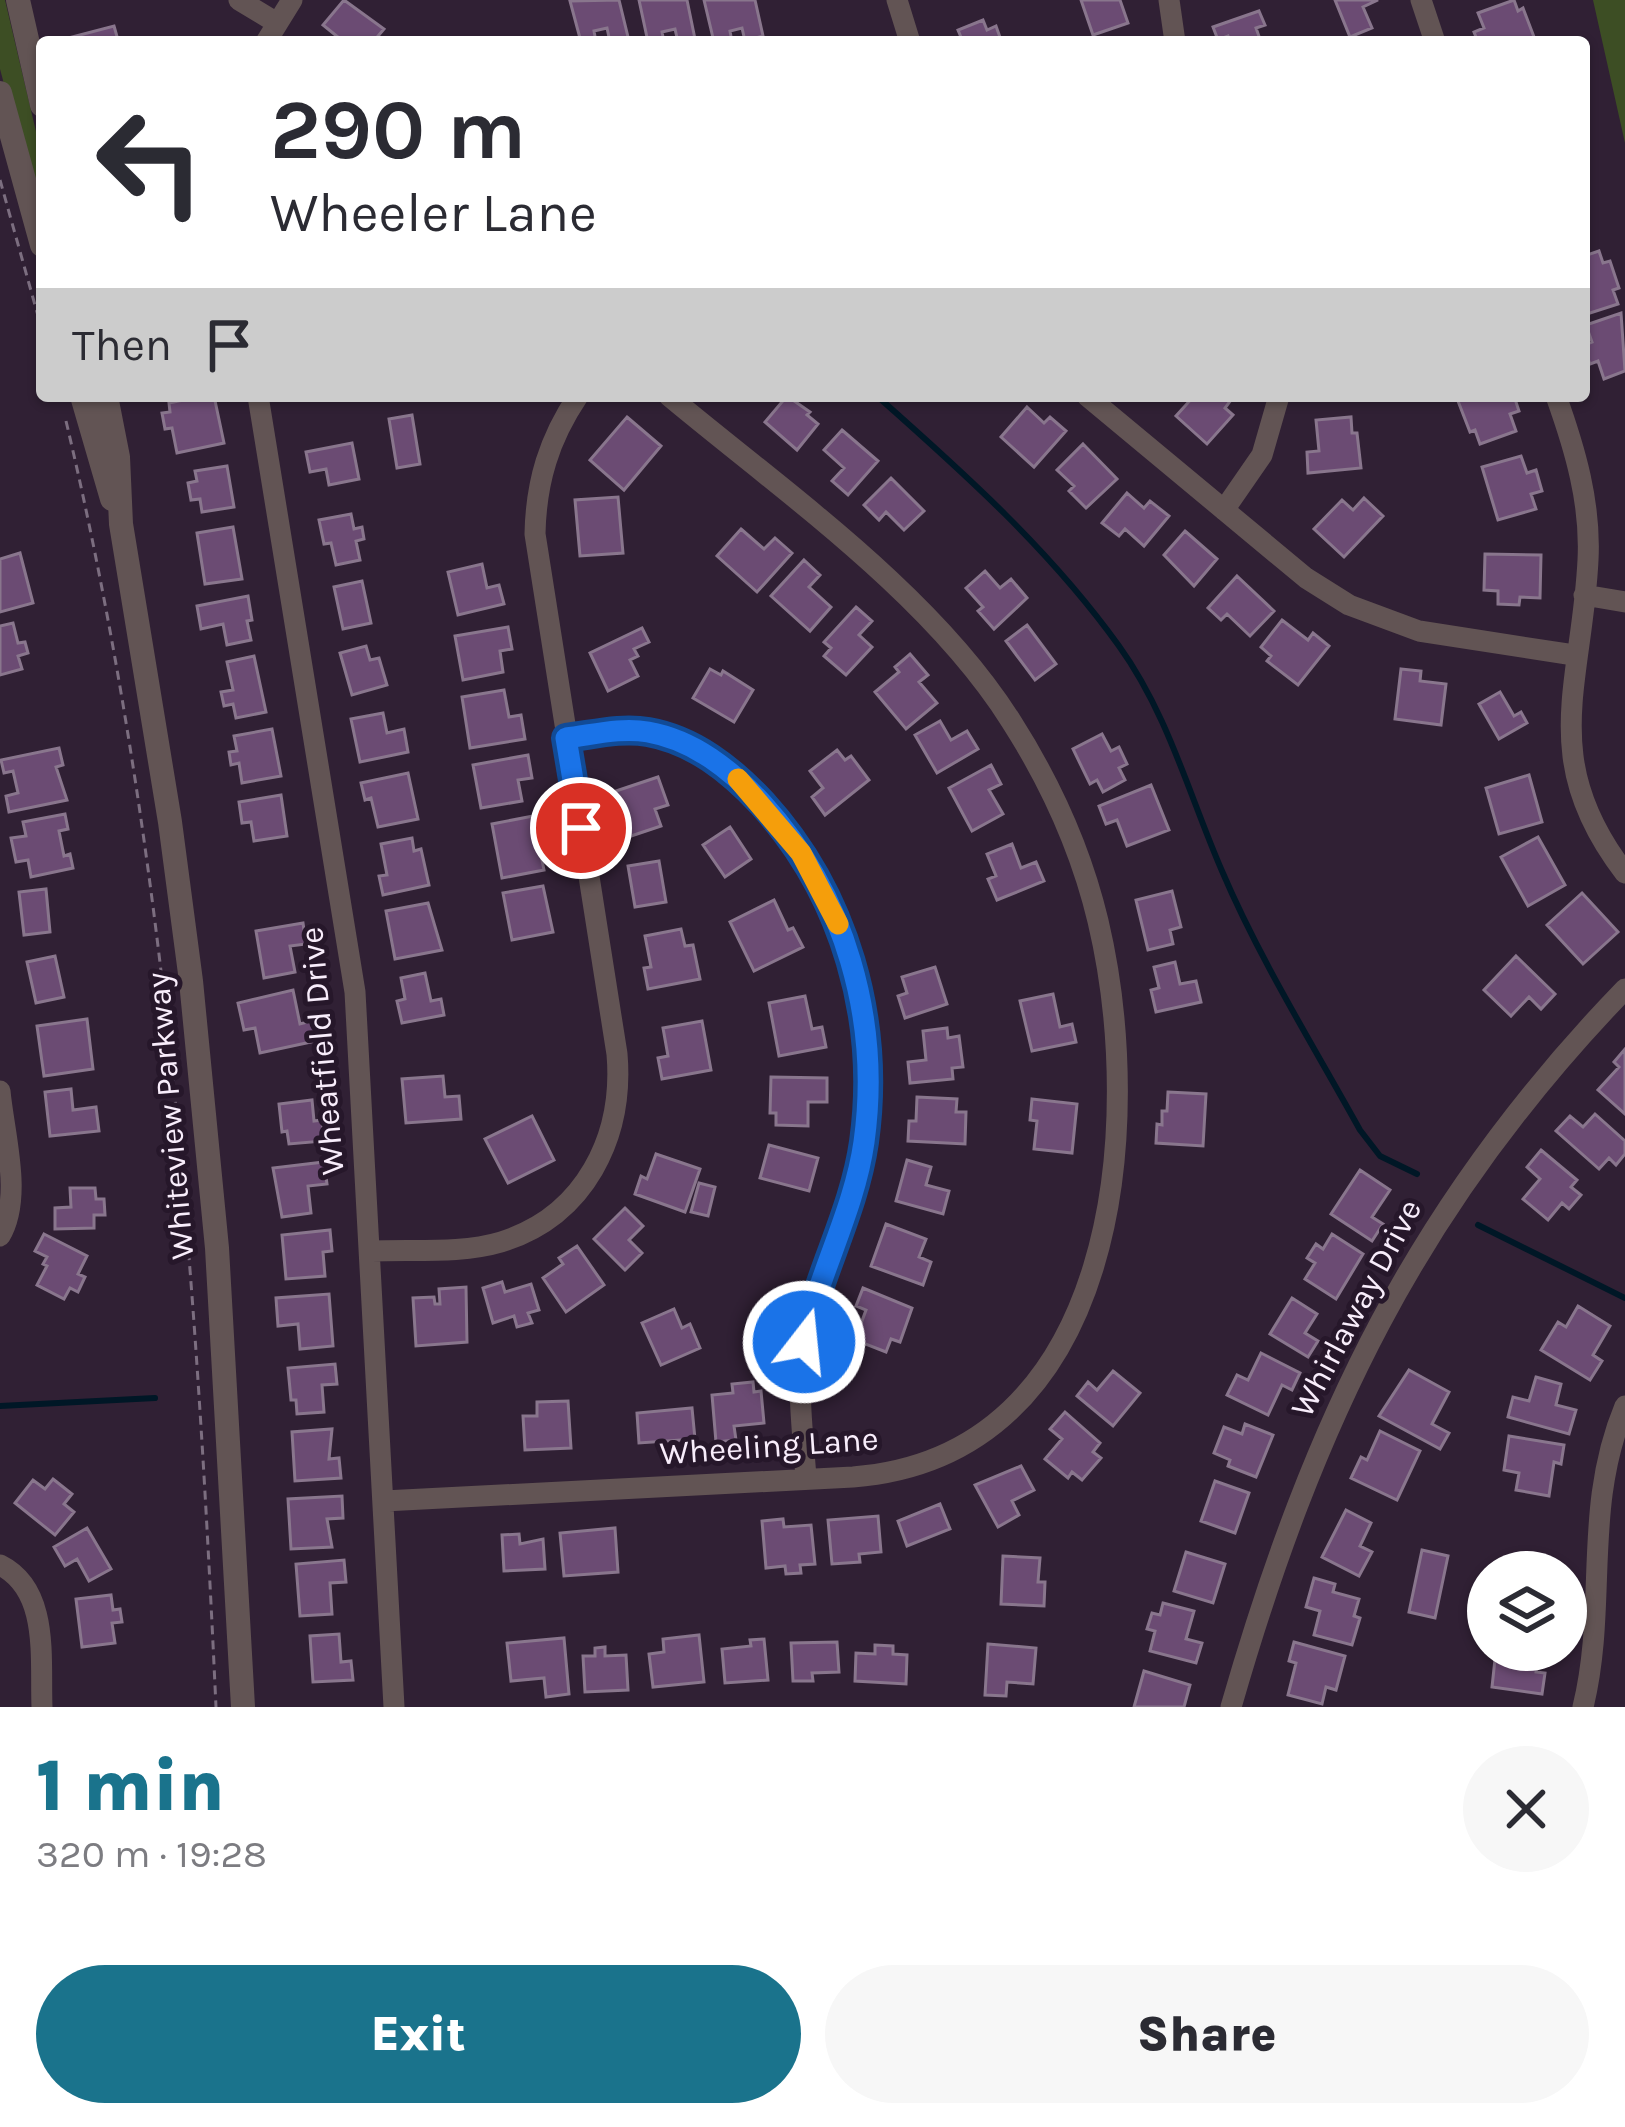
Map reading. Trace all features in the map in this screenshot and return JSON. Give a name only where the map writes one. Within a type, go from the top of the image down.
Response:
[{"type":"street","points":[[17,0],[36,80]]},
{"type":"street","points":[[239,0],[272,33],[292,0]]},
{"type":"street","points":[[897,0],[908,36]]},
{"type":"street","points":[[1169,0],[1174,36]]},
{"type":"street","points":[[1421,0],[1433,36]]},
{"type":"street","points":[[0,93],[36,223]]},
{"type":"street","name":"Whiteview Parkway","points":[[73,402],[121,524]]},
{"type":"street","name":"Whiteview Parkway","points":[[107,402],[196,1024],[221,1308],[243,1707]]},
{"type":"street","name":"Wheatfield Drive","points":[[259,402],[356,992],[394,1707]]},
{"type":"street","points":[[371,1251],[478,1246],[527,1231],[576,1194],[608,1142],[619,1094],[617,1054],[536,554],[535,516],[549,447],[575,402]]},
{"type":"street","name":"Wheeling Lane","points":[[384,1501],[894,1472],[956,1450],[1010,1412],[1051,1363],[1081,1303],[1104,1222],[1117,1120],[1113,997],[1099,923],[1079,858],[1030,752],[960,652],[895,586],[676,402]]},
{"type":"street","points":[[1094,402],[1306,578],[1370,615],[1419,631],[1574,655]]},
{"type":"street","points":[[1224,510],[1262,455],[1277,402]]},
{"type":"street","points":[[1558,402],[1586,505],[1588,562],[1570,717],[1576,774],[1598,833],[1625,873]]},
{"type":"street","points":[[1584,596],[1625,602]]},
{"type":"street","points":[[566,738],[646,732],[690,746],[730,772],[801,853],[848,950],[865,1031],[867,1110],[854,1192],[804,1342],[801,1394],[806,1478]]},
{"type":"street","name":"Whirlaway Drive","points":[[1231,1707],[1306,1477],[1378,1324],[1478,1163],[1555,1064],[1625,989]]},
{"type":"street","points":[[0,1091],[10,1211],[0,1236]]},
{"type":"street","points":[[1582,1707],[1590,1665],[1599,1495],[1625,1406]]},
{"type":"street","points":[[0,1565],[24,1583],[33,1600],[42,1707]]},
{"type":"path","points":[[0,179],[36,308]]},
{"type":"path","points":[[73,402],[152,876],[164,980],[188,1214],[216,1707]]},
{"type":"green space","points":[[0,0],[5,0],[36,132],[36,204],[0,69]]},
{"type":"green space","points":[[1593,0],[1625,0],[1625,143]]},
{"type":"building","points":[[344,0],[384,29],[378,36],[337,36],[323,25]]},
{"type":"building","points":[[619,0],[628,36],[609,36],[607,28],[594,31],[595,36],[579,36],[570,1]]},
{"type":"building","points":[[639,0],[687,0],[694,36],[677,36],[675,29],[662,32],[663,36],[647,36]]},
{"type":"building","points":[[704,0],[755,0],[763,36],[744,36],[742,28],[730,31],[731,36],[713,36]]},
{"type":"building","points":[[1081,0],[1120,0],[1128,23],[1093,35]]},
{"type":"building","points":[[1335,0],[1378,0],[1363,7],[1372,28],[1350,36]]},
{"type":"building","points":[[1514,0],[1518,11],[1523,8],[1534,36],[1476,36],[1474,32],[1484,28],[1478,13]]},
{"type":"building","points":[[1259,11],[1265,25],[1256,28],[1259,36],[1216,36],[1213,27]]},
{"type":"building","points":[[983,20],[987,30],[996,26],[1000,36],[960,36],[958,30]]},
{"type":"building","points":[[114,26],[117,36],[76,36]]},
{"type":"building","points":[[1599,251],[1603,263],[1610,261],[1619,288],[1613,290],[1618,304],[1590,313],[1590,254]]},
{"type":"building","points":[[1621,313],[1625,371],[1604,379],[1598,361],[1590,364],[1590,324]]},
{"type":"building","points":[[215,402],[224,443],[177,453],[172,428],[165,429],[162,413],[170,412],[169,403]]},
{"type":"building","points":[[782,402],[796,402],[818,424],[797,450],[765,422]]},
{"type":"building","points":[[1189,402],[1230,402],[1225,408],[1233,415],[1207,444],[1176,416]]},
{"type":"building","points":[[1458,402],[1516,402],[1519,411],[1510,414],[1516,431],[1480,444],[1475,430],[1470,432]]},
{"type":"building","points":[[1027,407],[1044,423],[1050,417],[1066,431],[1034,467],[1001,437]]},
{"type":"building","points":[[412,415],[420,464],[397,468],[389,419]]},
{"type":"building","points":[[627,417],[661,446],[624,490],[590,460]]},
{"type":"building","points":[[1351,417],[1361,468],[1308,473],[1307,452],[1319,451],[1316,420]]},
{"type":"building","points":[[842,430],[878,461],[848,495],[832,481],[844,468],[824,450]]},
{"type":"building","points":[[352,443],[359,479],[329,485],[326,469],[310,472],[306,452]]},
{"type":"building","points":[[1083,444],[1117,479],[1086,508],[1069,491],[1074,486],[1057,470]]},
{"type":"building","points":[[1521,456],[1527,473],[1536,470],[1542,491],[1531,494],[1536,509],[1498,520],[1482,467]]},
{"type":"building","points":[[227,466],[234,507],[202,512],[200,499],[191,500],[188,483],[197,481],[195,471]]},
{"type":"building","points":[[891,478],[924,511],[904,530],[886,512],[879,520],[864,505]]},
{"type":"building","points":[[1127,493],[1144,508],[1150,501],[1169,516],[1144,546],[1125,529],[1119,536],[1102,523]]},
{"type":"building","points":[[618,497],[623,553],[580,556],[575,500]]},
{"type":"building","points":[[1364,498],[1383,516],[1344,557],[1314,529],[1342,500],[1353,510]]},
{"type":"building","points":[[351,514],[354,529],[362,527],[364,539],[356,541],[360,560],[336,565],[331,543],[324,544],[319,520]]},
{"type":"building","points":[[233,527],[242,579],[205,584],[197,533]]},
{"type":"building","points":[[741,529],[764,549],[775,538],[792,553],[757,592],[717,556]]},
{"type":"building","points":[[1185,531],[1217,559],[1194,586],[1164,555]]},
{"type":"building","points":[[20,553],[33,603],[0,612],[0,559]]},
{"type":"building","points":[[1485,554],[1541,555],[1540,598],[1520,597],[1519,605],[1498,604],[1498,591],[1484,590]]},
{"type":"building","points":[[804,560],[820,575],[809,587],[831,607],[810,631],[771,596]]},
{"type":"building","points":[[482,564],[487,588],[499,585],[504,604],[458,615],[448,572]]},
{"type":"building","points":[[985,571],[1000,588],[1011,579],[1027,598],[994,629],[966,588]]},
{"type":"building","points":[[1237,576],[1274,611],[1250,636],[1227,614],[1221,620],[1208,608]]},
{"type":"building","points":[[362,581],[371,623],[343,629],[334,587]]},
{"type":"building","points":[[248,596],[251,640],[227,645],[223,624],[201,629],[197,606]]},
{"type":"building","points":[[856,607],[872,621],[859,635],[872,647],[846,675],[824,656],[831,648],[824,642]]},
{"type":"building","points":[[1282,620],[1308,640],[1313,633],[1329,646],[1298,685],[1267,661],[1271,656],[1261,647]]},
{"type":"building","points":[[13,623],[18,643],[25,642],[28,653],[18,656],[22,669],[0,675],[0,626]]},
{"type":"building","points":[[1027,625],[1056,664],[1035,680],[1006,641]]},
{"type":"building","points":[[508,627],[512,649],[500,651],[503,672],[463,680],[455,636]]},
{"type":"building","points":[[642,628],[649,642],[634,649],[638,656],[630,660],[638,676],[608,691],[590,653]]},
{"type":"building","points":[[366,646],[370,660],[379,658],[387,685],[352,695],[340,653]]},
{"type":"building","points":[[910,654],[928,675],[919,682],[937,703],[906,729],[875,692],[899,672],[895,667]]},
{"type":"building","points":[[254,656],[266,712],[236,718],[233,704],[224,706],[221,692],[233,690],[227,662]]},
{"type":"building","points":[[710,669],[721,675],[723,671],[753,690],[734,722],[693,698]]},
{"type":"building","points":[[1401,669],[1421,671],[1420,681],[1446,684],[1441,725],[1395,719]]},
{"type":"building","points":[[504,690],[509,717],[521,715],[525,739],[470,748],[462,697]]},
{"type":"building","points":[[1500,692],[1514,716],[1521,712],[1527,723],[1499,739],[1479,704]]},
{"type":"building","points":[[383,713],[387,733],[404,729],[408,752],[360,762],[351,719]]},
{"type":"building","points":[[940,721],[951,740],[967,731],[978,749],[937,773],[915,735]]},
{"type":"building","points":[[272,729],[281,776],[242,783],[239,763],[231,765],[229,752],[237,751],[234,736]]},
{"type":"building","points":[[1102,734],[1111,751],[1119,747],[1127,764],[1119,768],[1125,780],[1103,792],[1097,780],[1090,784],[1073,749]]},
{"type":"building","points":[[59,748],[63,765],[56,767],[67,800],[9,812],[6,796],[18,793],[13,771],[4,773],[1,760]]},
{"type":"building","points":[[837,750],[845,760],[851,756],[869,780],[825,815],[812,797],[823,788],[810,771]]},
{"type":"building","points":[[528,755],[532,778],[518,780],[522,801],[481,808],[473,765]]},
{"type":"building","points":[[991,765],[1001,784],[989,790],[1003,814],[972,831],[949,788]]},
{"type":"building","points":[[408,773],[418,819],[378,827],[371,798],[365,800],[361,783]]},
{"type":"building","points":[[1529,775],[1542,822],[1499,834],[1486,788]]},
{"type":"building","points":[[658,777],[668,805],[655,809],[661,826],[628,837],[613,792]]},
{"type":"building","points":[[1151,785],[1169,830],[1127,846],[1117,820],[1106,824],[1099,806]]},
{"type":"building","points":[[281,795],[287,836],[254,841],[251,822],[242,823],[239,802]]},
{"type":"building","points":[[65,814],[68,829],[59,831],[64,856],[70,854],[73,868],[31,877],[28,860],[16,862],[11,838],[26,836],[23,822]]},
{"type":"building","points":[[533,816],[544,870],[502,878],[492,824]]},
{"type":"building","points":[[730,827],[751,859],[725,877],[703,845]]},
{"type":"building","points":[[1538,837],[1565,885],[1528,906],[1501,857]]},
{"type":"building","points":[[412,838],[414,851],[421,849],[429,885],[383,895],[379,876],[387,875],[381,844]]},
{"type":"building","points":[[1012,844],[1021,868],[1036,862],[1044,881],[997,900],[988,879],[996,876],[987,854]]},
{"type":"building","points":[[659,861],[666,902],[635,907],[628,866]]},
{"type":"building","points":[[543,886],[553,932],[512,940],[503,893]]},
{"type":"building","points":[[46,889],[50,932],[24,935],[19,892]]},
{"type":"building","points":[[1172,891],[1181,927],[1170,930],[1173,944],[1148,950],[1136,900]]},
{"type":"building","points":[[1582,893],[1618,932],[1583,964],[1547,925]]},
{"type":"building","points":[[774,900],[788,930],[793,928],[803,947],[754,971],[730,922]]},
{"type":"building","points":[[428,903],[442,950],[395,959],[386,911]]},
{"type":"building","points":[[303,923],[306,944],[290,946],[295,972],[264,978],[256,931]]},
{"type":"building","points":[[681,929],[685,946],[693,945],[700,979],[648,989],[644,968],[651,967],[645,936]]},
{"type":"building","points":[[55,956],[64,997],[36,1003],[27,962]]},
{"type":"building","points":[[1516,956],[1555,994],[1541,1009],[1529,997],[1511,1016],[1484,990]]},
{"type":"building","points":[[1175,962],[1180,984],[1196,981],[1201,1002],[1156,1012],[1151,990],[1159,988],[1154,967]]},
{"type":"building","points":[[935,967],[947,1004],[905,1018],[898,996],[907,993],[902,977]]},
{"type":"building","points":[[425,973],[431,1001],[441,999],[444,1015],[402,1023],[397,1001],[405,999],[401,978]]},
{"type":"building","points":[[293,990],[300,1024],[315,1020],[320,1040],[260,1053],[255,1028],[244,1030],[238,1003]]},
{"type":"building","points":[[1053,994],[1060,1027],[1072,1024],[1076,1042],[1032,1051],[1020,1001]]},
{"type":"building","points":[[805,996],[812,1029],[822,1027],[826,1047],[779,1056],[769,1003]]},
{"type":"building","points":[[87,1019],[93,1069],[44,1076],[37,1026]]},
{"type":"building","points":[[702,1021],[711,1070],[662,1079],[658,1058],[668,1056],[663,1028]]},
{"type":"building","points":[[947,1028],[948,1038],[959,1036],[963,1067],[952,1068],[953,1079],[910,1083],[908,1062],[926,1060],[923,1031]]},
{"type":"building","points":[[1625,1049],[1625,1114],[1598,1090],[1619,1067],[1614,1062]]},
{"type":"building","points":[[443,1076],[445,1097],[459,1096],[461,1119],[406,1123],[402,1079]]},
{"type":"building","points":[[771,1077],[827,1078],[827,1102],[808,1102],[808,1126],[776,1125],[776,1113],[770,1113]]},
{"type":"building","points":[[71,1089],[73,1110],[96,1107],[99,1131],[50,1136],[45,1092]]},
{"type":"building","points":[[1168,1092],[1206,1094],[1203,1146],[1156,1143]]},
{"type":"building","points":[[917,1097],[957,1099],[956,1112],[966,1112],[965,1144],[908,1141],[909,1121],[916,1121]]},
{"type":"building","points":[[1032,1099],[1077,1104],[1072,1153],[1034,1149],[1037,1121],[1030,1120]]},
{"type":"building","points":[[312,1100],[314,1121],[322,1120],[324,1141],[289,1144],[287,1131],[282,1132],[279,1104]]},
{"type":"building","points":[[1595,1114],[1625,1141],[1625,1154],[1616,1165],[1609,1158],[1599,1169],[1556,1131],[1570,1116],[1583,1127]]},
{"type":"building","points":[[532,1116],[554,1160],[508,1183],[485,1139]]},
{"type":"building","points":[[769,1145],[818,1158],[809,1191],[760,1178]]},
{"type":"building","points":[[1541,1150],[1577,1180],[1571,1187],[1581,1195],[1569,1209],[1562,1203],[1548,1220],[1523,1199],[1540,1179],[1527,1167]]},
{"type":"building","points":[[656,1154],[700,1169],[685,1212],[635,1194],[641,1176],[647,1179]]},
{"type":"building","points":[[907,1160],[931,1167],[926,1185],[949,1191],[943,1214],[896,1201]]},
{"type":"building","points":[[324,1162],[327,1184],[308,1186],[311,1213],[282,1217],[273,1168]]},
{"type":"building","points":[[1360,1170],[1390,1190],[1372,1217],[1383,1224],[1372,1241],[1331,1214]]},
{"type":"building","points":[[699,1183],[715,1187],[708,1216],[691,1212]]},
{"type":"building","points":[[70,1188],[95,1188],[96,1199],[104,1199],[105,1215],[94,1215],[94,1228],[55,1229],[55,1208],[71,1207]]},
{"type":"building","points":[[625,1208],[643,1226],[629,1240],[642,1253],[625,1270],[594,1239]]},
{"type":"building","points":[[886,1224],[926,1239],[919,1257],[931,1262],[923,1285],[871,1266]]},
{"type":"building","points":[[330,1230],[332,1251],[323,1252],[325,1276],[286,1279],[282,1235]]},
{"type":"building","points":[[44,1234],[87,1256],[78,1274],[85,1277],[78,1292],[70,1288],[64,1299],[37,1285],[47,1266],[43,1264],[47,1257],[35,1251]]},
{"type":"building","points":[[1332,1234],[1363,1254],[1336,1299],[1305,1279],[1315,1263],[1307,1258],[1316,1244],[1323,1249]]},
{"type":"building","points":[[577,1246],[604,1285],[566,1312],[543,1278]]},
{"type":"building","points":[[502,1282],[505,1292],[531,1284],[539,1310],[528,1313],[532,1323],[517,1327],[514,1316],[493,1323],[483,1288]]},
{"type":"building","points":[[466,1287],[467,1342],[416,1346],[413,1298],[434,1297],[435,1304],[440,1304],[439,1289]]},
{"type":"building","points":[[863,1288],[912,1308],[900,1342],[891,1339],[886,1352],[855,1340],[866,1310],[856,1306]]},
{"type":"building","points":[[329,1294],[333,1346],[300,1349],[298,1324],[278,1326],[276,1298]]},
{"type":"building","points":[[1292,1298],[1317,1314],[1305,1333],[1318,1341],[1308,1357],[1270,1334]]},
{"type":"building","points":[[1578,1306],[1610,1326],[1593,1355],[1602,1361],[1590,1380],[1541,1350],[1558,1322],[1566,1327]]},
{"type":"building","points":[[674,1309],[682,1328],[690,1324],[700,1348],[661,1365],[642,1323]]},
{"type":"building","points":[[1261,1353],[1300,1373],[1292,1390],[1282,1385],[1268,1415],[1227,1395],[1237,1375],[1248,1380]]},
{"type":"building","points":[[335,1364],[337,1384],[322,1385],[324,1412],[297,1414],[288,1368]]},
{"type":"building","points":[[1409,1370],[1449,1392],[1432,1424],[1449,1433],[1440,1449],[1379,1416]]},
{"type":"building","points":[[1113,1371],[1140,1393],[1113,1426],[1077,1396],[1088,1382],[1097,1390]]},
{"type":"building","points":[[1536,1377],[1561,1384],[1556,1405],[1576,1410],[1569,1434],[1508,1417],[1513,1397],[1529,1401]]},
{"type":"building","points":[[753,1382],[754,1392],[761,1391],[764,1423],[734,1426],[736,1440],[716,1442],[712,1395],[733,1393],[732,1384]]},
{"type":"building","points":[[568,1401],[571,1448],[525,1450],[523,1416],[537,1416],[537,1402]]},
{"type":"building","points":[[692,1408],[695,1439],[639,1443],[637,1413]]},
{"type":"building","points":[[1065,1412],[1100,1443],[1093,1452],[1101,1458],[1082,1480],[1072,1472],[1068,1478],[1045,1459],[1062,1439],[1050,1429]]},
{"type":"building","points":[[1245,1424],[1273,1435],[1256,1477],[1228,1466],[1230,1460],[1214,1453],[1224,1427],[1242,1434]]},
{"type":"building","points":[[332,1429],[329,1459],[339,1458],[341,1478],[295,1481],[292,1432]]},
{"type":"building","points":[[1380,1431],[1420,1451],[1397,1500],[1351,1478],[1361,1457],[1367,1460]]},
{"type":"building","points":[[1509,1436],[1564,1445],[1561,1464],[1554,1462],[1549,1496],[1516,1490],[1519,1473],[1504,1470]]},
{"type":"building","points":[[1021,1466],[1034,1490],[1012,1501],[1019,1515],[998,1527],[975,1485]]},
{"type":"building","points":[[53,1479],[72,1494],[64,1504],[74,1512],[55,1535],[15,1503],[33,1480],[45,1489]]},
{"type":"building","points":[[1215,1481],[1249,1493],[1235,1533],[1201,1521]]},
{"type":"building","points":[[342,1496],[343,1518],[327,1519],[332,1547],[291,1549],[288,1499]]},
{"type":"building","points":[[940,1504],[950,1529],[907,1546],[898,1521]]},
{"type":"building","points":[[1346,1510],[1371,1523],[1360,1546],[1372,1552],[1359,1576],[1322,1557]]},
{"type":"building","points":[[878,1516],[881,1552],[859,1554],[860,1562],[832,1564],[828,1520]]},
{"type":"building","points":[[783,1519],[784,1527],[811,1525],[815,1564],[800,1565],[801,1573],[786,1574],[785,1566],[766,1568],[762,1521]]},
{"type":"building","points":[[87,1528],[111,1569],[89,1581],[77,1559],[65,1566],[54,1547]]},
{"type":"building","points":[[615,1528],[618,1572],[564,1576],[560,1533]]},
{"type":"building","points":[[519,1534],[520,1544],[543,1539],[545,1569],[504,1571],[502,1535]]},
{"type":"building","points":[[1422,1550],[1448,1556],[1435,1618],[1409,1612]]},
{"type":"building","points":[[1186,1552],[1225,1564],[1213,1603],[1174,1591]]},
{"type":"building","points":[[1003,1556],[1040,1558],[1038,1582],[1045,1582],[1044,1606],[1001,1604]]},
{"type":"building","points":[[344,1560],[346,1582],[330,1583],[332,1614],[300,1616],[296,1564]]},
{"type":"building","points":[[1314,1578],[1335,1584],[1333,1592],[1359,1599],[1354,1616],[1360,1618],[1352,1645],[1314,1635],[1320,1611],[1306,1607]]},
{"type":"building","points":[[111,1595],[113,1610],[120,1609],[122,1622],[112,1623],[115,1643],[82,1647],[76,1599]]},
{"type":"building","points":[[1163,1603],[1194,1611],[1186,1639],[1202,1643],[1196,1663],[1150,1651],[1155,1631],[1147,1629],[1152,1613],[1160,1615]]},
{"type":"building","points":[[339,1634],[341,1662],[351,1661],[353,1680],[313,1682],[310,1636]]},
{"type":"building","points":[[699,1635],[704,1682],[653,1687],[649,1654],[664,1652],[663,1639]]},
{"type":"building","points":[[564,1638],[569,1694],[546,1697],[544,1678],[511,1681],[507,1643]]},
{"type":"building","points":[[764,1639],[768,1680],[725,1683],[722,1649],[751,1646],[750,1640]]},
{"type":"building","points":[[837,1642],[839,1672],[812,1673],[813,1681],[793,1681],[791,1643]]},
{"type":"building","points":[[1294,1642],[1345,1656],[1336,1690],[1326,1687],[1322,1704],[1288,1695],[1296,1663],[1289,1661]]},
{"type":"building","points":[[988,1644],[1036,1648],[1033,1684],[1007,1682],[1006,1696],[985,1695]]},
{"type":"building","points":[[875,1645],[893,1646],[893,1654],[907,1655],[906,1684],[855,1681],[856,1653],[875,1654]]},
{"type":"building","points":[[605,1647],[605,1656],[626,1655],[628,1690],[585,1692],[583,1656],[595,1656],[595,1648]]},
{"type":"building","points":[[1144,1671],[1190,1685],[1184,1707],[1134,1707]]},
{"type":"building","points":[[1494,1671],[1545,1673],[1542,1694],[1492,1687]]},
{"type":"waterway","points":[[884,402],[1035,545],[1119,646],[1151,699],[1237,904],[1360,1130],[1380,1156],[1417,1174]]},
{"type":"waterway","points":[[1478,1225],[1625,1298]]},
{"type":"waterway","points":[[0,1406],[155,1398]]},
{"type":"slow traffic","points":[[738,779],[801,853],[838,924]]},
{"type":"route","points":[[581,828],[566,738],[628,731],[669,738],[711,758],[767,809],[801,853],[837,922],[861,1005],[867,1110],[854,1192],[804,1342]]}]
